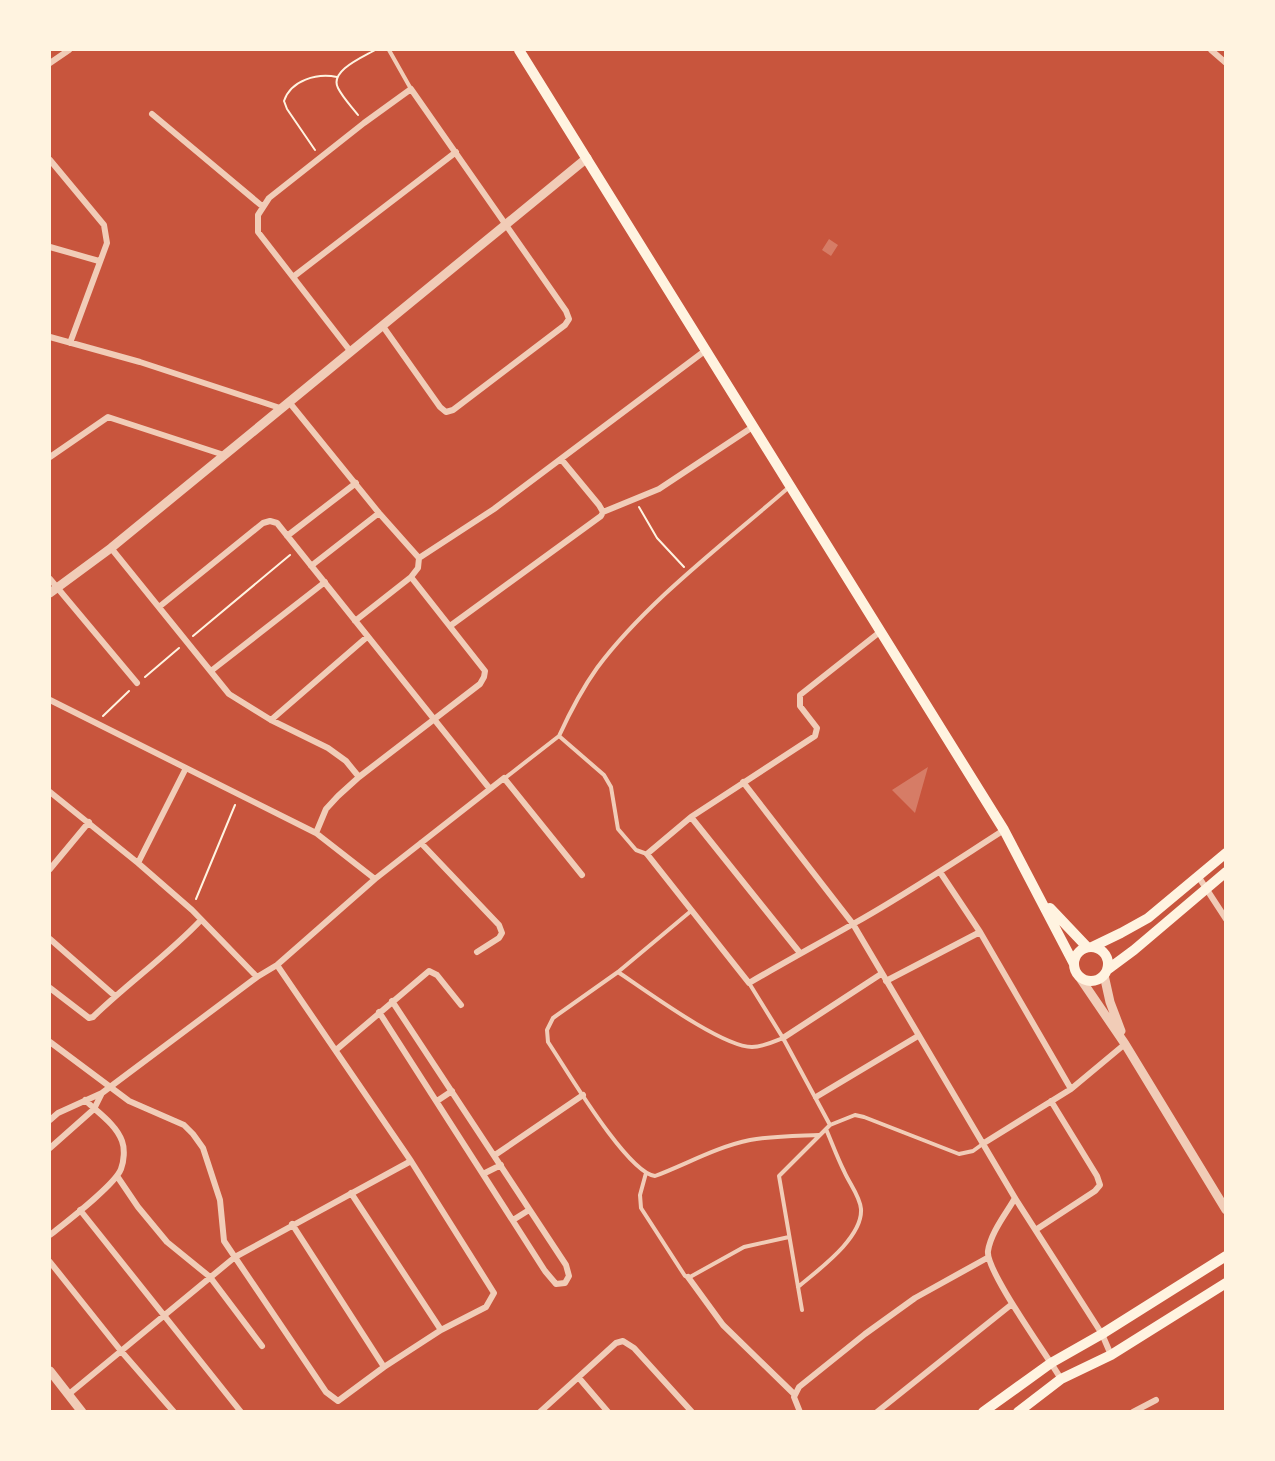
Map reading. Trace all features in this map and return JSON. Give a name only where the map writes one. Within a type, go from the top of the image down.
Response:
[{"type":"main road","points":[[519,50],[1004,830],[1042,899],[1076,970],[1088,981],[1094,981],[1226,872]]},
{"type":"main road","points":[[1076,970],[1078,954],[1148,918],[1226,853]]},
{"type":"main road","points":[[1042,899],[1089,947],[1097,948],[1105,954],[1108,959],[1106,973]]},
{"type":"main road","points":[[983,1412],[1050,1363],[1102,1334],[1226,1257]]},
{"type":"main road","points":[[1018,1412],[1061,1379],[1111,1355],[1226,1283]]},
{"type":"street","points":[[50,63],[69,50]]},
{"type":"street","points":[[1212,50],[1226,63]]},
{"type":"street","points":[[351,352],[258,232],[258,215],[269,198],[411,89],[507,225],[566,311],[569,319],[565,325],[453,411],[446,412],[440,407],[382,325]]},
{"type":"street","points":[[152,114],[262,206]]},
{"type":"street","points":[[293,277],[456,152]]},
{"type":"street","points":[[53,590],[111,548],[279,408],[351,352],[587,158]]},
{"type":"street","points":[[50,160],[105,225],[107,243],[70,342]]},
{"type":"street","points":[[50,247],[99,261]]},
{"type":"street","points":[[50,337],[140,362],[279,408]]},
{"type":"street","points":[[419,558],[494,509],[706,350]]},
{"type":"street","points":[[289,402],[379,513],[419,558],[418,568],[411,577],[355,621]]},
{"type":"street","points":[[50,457],[108,417],[224,455]]},
{"type":"street","points":[[450,626],[598,519],[603,512],[660,489],[754,426]]},
{"type":"street","points":[[561,459],[603,512]]},
{"type":"street","points":[[287,536],[356,483]]},
{"type":"street","points":[[312,566],[379,513]]},
{"type":"street","points":[[159,607],[263,523],[270,521],[277,523],[490,789]]},
{"type":"street","points":[[111,548],[229,694],[271,720],[328,748],[346,761],[358,777]]},
{"type":"street","points":[[316,833],[326,809],[358,777],[480,684],[484,677],[484,671],[411,577]]},
{"type":"street","points":[[50,579],[53,590],[137,683]]},
{"type":"street","points":[[211,671],[325,582]]},
{"type":"street","points":[[880,630],[800,695],[800,706],[817,728],[815,736],[691,818],[647,854],[749,983],[940,872],[1004,830]]},
{"type":"street","points":[[271,720],[367,637]]},
{"type":"street","points":[[50,700],[316,833],[375,879]]},
{"type":"street","points":[[138,863],[186,768]]},
{"type":"street","points":[[50,1120],[58,1113],[102,1093],[257,977],[277,965],[375,879],[504,778],[582,875]]},
{"type":"street","points":[[743,782],[853,924],[1015,1197],[1102,1334],[1111,1355]]},
{"type":"street","points":[[50,792],[89,822],[192,910],[257,977]]},
{"type":"street","points":[[691,818],[800,952]]},
{"type":"street","points":[[50,869],[89,822]]},
{"type":"street","points":[[421,843],[499,925],[502,933],[499,938],[477,952]]},
{"type":"street","points":[[940,872],[980,932],[1071,1089]]},
{"type":"street","points":[[1198,876],[1226,919]]},
{"type":"street","points":[[50,988],[89,1018],[93,1017],[179,943],[201,920]]},
{"type":"street","points":[[886,981],[980,932]]},
{"type":"street","points":[[50,939],[115,996]]},
{"type":"street","points":[[50,1042],[129,1101],[184,1125],[203,1148],[220,1200],[224,1241],[321,1385],[338,1401],[384,1366],[441,1330],[486,1307],[494,1293],[411,1161],[277,965]]},
{"type":"street","points":[[1076,970],[1125,1044],[1226,1210]]},
{"type":"street","points":[[336,1050],[425,972],[431,971],[461,1005]]},
{"type":"street","points":[[1106,973],[1110,1002],[1125,1044]]},
{"type":"street","points":[[783,1038],[882,974]]},
{"type":"street","points":[[379,1012],[552,1280],[558,1285],[565,1283],[569,1276],[566,1265],[392,1001]]},
{"type":"street","points":[[816,1097],[918,1036]]},
{"type":"street","points":[[984,1143],[1071,1089],[1125,1044]]},
{"type":"street","points":[[437,1101],[452,1091]]},
{"type":"street","points":[[50,1148],[94,1109],[102,1093]]},
{"type":"street","points":[[495,1155],[583,1095]]},
{"type":"street","points":[[50,1235],[117,1176],[121,1168],[122,1141],[114,1128],[85,1100]]},
{"type":"street","points":[[1037,1229],[1095,1191],[1100,1185],[1097,1176],[1051,1101]]},
{"type":"street","points":[[50,1110],[58,1113]]},
{"type":"street","points":[[69,1394],[235,1257],[411,1161]]},
{"type":"street","points":[[483,1174],[501,1165]]},
{"type":"street","points":[[117,1176],[138,1207],[167,1242],[210,1277],[262,1346]]},
{"type":"street","points":[[351,1193],[441,1330]]},
{"type":"street","points":[[1015,1197],[996,1230],[987,1258],[1012,1304],[1061,1379]]},
{"type":"street","points":[[80,1210],[241,1412]]},
{"type":"street","points":[[513,1220],[529,1210]]},
{"type":"street","points":[[292,1224],[384,1366]]},
{"type":"street","points":[[794,1394],[799,1387],[865,1334],[915,1298],[987,1258]]},
{"type":"street","points":[[50,1262],[121,1351],[174,1412]]},
{"type":"street","points":[[688,1277],[723,1324],[794,1394],[800,1412]]},
{"type":"street","points":[[877,1412],[1012,1304]]},
{"type":"street","points":[[540,1412],[616,1343],[623,1341],[634,1348],[692,1412]]},
{"type":"street","points":[[50,1371],[82,1412]]},
{"type":"street","points":[[579,1378],[608,1412]]},
{"type":"street","points":[[1133,1412],[1156,1400]]},
{"type":"lane","points":[[389,50],[411,89]]},
{"type":"lane","points":[[504,778],[559,736],[579,696],[598,667],[638,620],[791,486]]},
{"type":"lane","points":[[559,736],[604,775],[612,787],[618,829],[636,850],[647,854]]},
{"type":"lane","points":[[692,910],[618,972],[553,1018],[547,1030],[548,1042],[613,1142],[646,1173],[655,1176],[699,1157],[750,1140],[780,1136],[819,1135]]},
{"type":"lane","points":[[618,972],[707,1030],[737,1044],[750,1048],[763,1046],[783,1038]]},
{"type":"lane","points":[[749,983],[816,1097],[844,1172],[859,1202],[858,1227],[849,1240],[830,1260],[798,1287]]},
{"type":"lane","points":[[802,1310],[779,1176],[819,1135],[828,1127],[855,1115],[959,1154],[973,1151],[984,1143]]},
{"type":"lane","points":[[646,1173],[640,1195],[641,1208],[683,1275],[688,1277],[744,1247],[789,1236]]},
{"type":"path","points":[[364,123],[336,86],[336,77],[342,70],[375,50]]},
{"type":"path","points":[[320,158],[284,101],[287,91],[313,76],[336,77]]},
{"type":"path","points":[[634,499],[657,538],[690,573]]},
{"type":"path","points":[[188,641],[298,549]]},
{"type":"path","points":[[192,910],[238,795]]},
{"type":"building","points":[[829,239],[838,245],[831,256],[822,250]]},
{"type":"building","points":[[928,767],[915,813],[892,790]]}]
